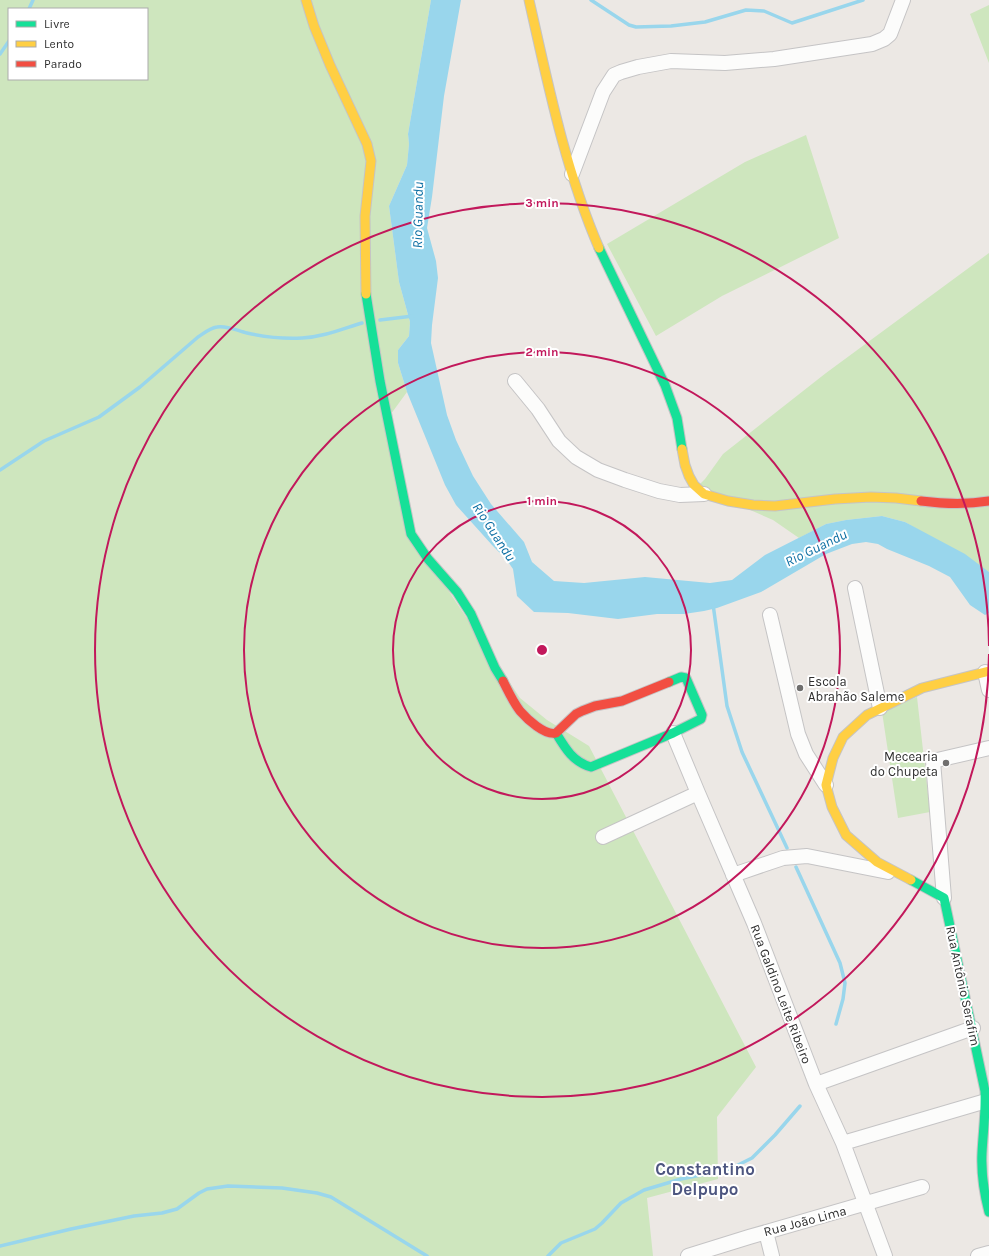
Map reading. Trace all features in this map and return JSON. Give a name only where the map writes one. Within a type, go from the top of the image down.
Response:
[{"type":"street","points":[[306,0],[314,26],[330,65],[367,144],[371,161],[365,216],[366,300],[380,381],[409,528],[412,534],[428,559],[457,592],[466,606],[480,633],[501,681],[520,711],[536,727],[552,734],[556,733],[576,714],[582,711],[595,706],[622,701],[683,677],[686,678],[689,683],[702,716],[700,719],[673,733],[591,767],[583,765],[574,759],[566,750],[556,733]]},
{"type":"street","points":[[529,0],[542,60],[580,204],[675,409],[685,464],[690,480],[694,485],[704,494],[712,497],[739,503],[770,506],[870,497],[895,498],[945,504],[970,504],[989,501]]},
{"type":"street","points":[[572,174],[603,92],[614,75],[638,66],[671,61],[725,63],[767,59],[872,44],[884,39],[890,34],[903,0]]},
{"type":"street","points":[[515,381],[538,409],[559,441],[576,457],[598,470],[659,491],[680,495],[704,494]]},
{"type":"street","points":[[855,588],[880,708]]},
{"type":"street","points":[[770,615],[798,734],[806,754],[826,785],[832,807],[846,835],[877,862],[944,898]]},
{"type":"street","points":[[826,785],[833,758],[843,737],[862,719],[880,708],[922,688],[987,671],[989,690]]},
{"type":"street","name":"Rua Galdino Leite Ribeiro","points":[[673,733],[754,923],[816,1084],[843,1143],[885,1256]]},
{"type":"street","points":[[944,898],[932,761],[989,748]]},
{"type":"street","points":[[603,837],[698,793]]},
{"type":"street","points":[[733,875],[783,858],[806,856],[900,875]]},
{"type":"street","name":"Rua Antônio Serafim","points":[[944,898],[973,1028],[986,1101],[982,1171],[983,1188],[989,1212]]},
{"type":"street","points":[[816,1084],[973,1028]]},
{"type":"street","points":[[843,1143],[986,1101]]},
{"type":"street","name":"Rua João Lima","points":[[688,1256],[922,1187]]},
{"type":"street","points":[[766,1232],[772,1256]]},
{"type":"street","points":[[978,1256],[989,1253]]},
{"type":"green space","points":[[0,0],[431,0],[408,134],[409,144],[407,165],[389,206],[399,282],[410,322],[409,336],[398,350],[398,363],[407,392],[388,418],[412,536],[520,698],[547,720],[589,746],[756,1067],[717,1117],[718,1179],[647,1198],[653,1256],[0,1256]]},
{"type":"green space","points":[[989,5],[989,63],[970,14]]},
{"type":"green space","points":[[806,135],[839,238],[722,296],[656,336],[607,244],[745,162]]},
{"type":"green space","points":[[989,253],[989,572],[905,522],[882,516],[826,524],[799,538],[773,520],[748,509],[688,496],[705,479],[723,454],[826,373]]},
{"type":"green space","points":[[917,697],[930,812],[898,818],[882,712]]},
{"type":"water","name":"Rio Guandu","points":[[431,0],[461,0],[444,96],[427,228],[436,261],[438,278],[431,343],[447,415],[456,440],[473,476],[491,504],[524,542],[532,562],[554,581],[584,583],[645,577],[710,583],[732,580],[765,555],[826,524],[882,516],[905,522],[965,554],[989,572],[989,613],[985,615],[970,605],[950,577],[929,566],[878,544],[866,542],[852,544],[826,554],[761,592],[717,608],[704,611],[684,614],[657,614],[618,619],[568,613],[534,612],[517,596],[513,569],[506,559],[456,505],[445,485],[407,392],[398,363],[398,350],[409,336],[410,322],[399,282],[389,206],[407,165],[409,144],[408,134]]},
{"type":"waterway","points":[[29,8],[33,0]]},
{"type":"waterway","points":[[591,0],[629,25],[636,27],[671,26],[705,22],[746,10],[764,11],[792,23],[863,0]]},
{"type":"waterway","points":[[0,54],[8,42]]},
{"type":"waterway","points":[[380,320],[413,316]]},
{"type":"waterway","points":[[0,470],[44,441],[99,417],[140,387],[198,337],[212,328],[232,328],[261,336],[302,338],[325,334],[362,323]]},
{"type":"waterway","points":[[713,604],[727,706],[742,752],[787,848]]},
{"type":"waterway","points":[[796,867],[840,963],[845,983],[843,999],[836,1024]]},
{"type":"waterway","points":[[548,1256],[561,1243],[595,1229],[621,1203],[644,1190],[681,1179],[730,1169],[752,1158],[775,1135],[800,1106]]},
{"type":"waterway","points":[[0,1246],[134,1216],[162,1213],[177,1209],[207,1189],[228,1186],[282,1188],[317,1193],[331,1197],[427,1256]]},
{"type":"traffic: fast","points":[[599,248],[665,385],[677,418],[682,449]]},
{"type":"traffic: fast","points":[[366,294],[380,381],[411,534],[428,559],[457,592],[471,614],[495,668],[503,681]]},
{"type":"traffic: fast","points":[[556,733],[566,749],[574,758],[591,767],[673,733],[701,719],[702,715],[686,678],[681,677],[669,682]]},
{"type":"traffic: fast","points":[[911,880],[944,898],[985,1091],[982,1168],[984,1190],[989,1212]]},
{"type":"traffic: slow","points":[[306,0],[314,26],[330,65],[367,144],[371,161],[365,216],[366,294]]},
{"type":"traffic: slow","points":[[529,0],[558,126],[576,188],[599,248]]},
{"type":"traffic: slow","points":[[682,449],[685,465],[694,485],[704,494],[728,501],[753,505],[775,506],[835,499],[871,497],[921,501]]},
{"type":"traffic: slow","points":[[911,880],[877,862],[846,835],[832,807],[826,785],[833,758],[843,737],[867,715],[922,688],[989,671]]},
{"type":"traffic: jam","points":[[921,501],[955,504],[989,501]]},
{"type":"traffic: jam","points":[[503,681],[520,711],[536,726],[552,733],[556,733],[576,714],[582,711],[595,706],[622,701],[669,682]]},
{"type":"place","name":"Escola Abrahão Saleme","points":[[800,688]]},
{"type":"place","name":"Mecearia do Chupeta","points":[[946,763]]},
{"type":"district","name":"Constantino Delpupo","points":[[705,1179]]}]
